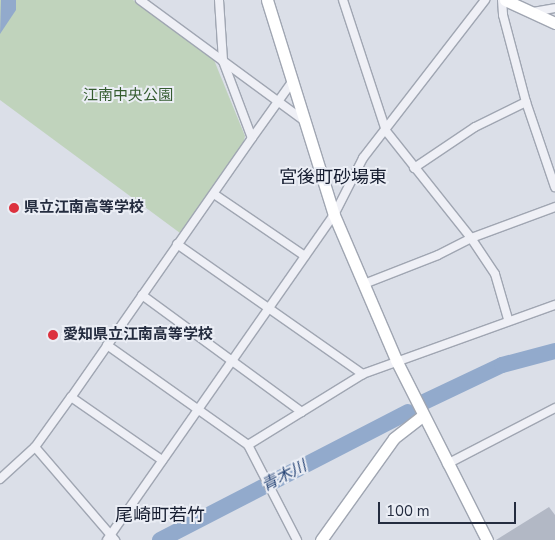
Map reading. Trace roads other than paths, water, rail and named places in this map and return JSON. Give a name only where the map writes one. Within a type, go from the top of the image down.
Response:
[{"type":"street","points":[[140,0],[302,119]]},
{"type":"street","points":[[219,0],[222,61],[252,138]]},
{"type":"street","points":[[267,0],[302,119],[334,215],[422,416],[487,540]]},
{"type":"street","points":[[343,0],[386,131],[471,238],[495,274],[508,319]]},
{"type":"street","points":[[35,447],[111,538],[162,460],[334,215],[363,158],[386,131],[485,0]]},
{"type":"street","points":[[555,23],[504,0],[503,15],[526,102],[555,188]]},
{"type":"street","points":[[533,12],[555,8]]},
{"type":"street","points":[[0,479],[35,447],[292,82]]},
{"type":"street","points":[[414,168],[475,127],[526,102]]},
{"type":"street","points":[[214,194],[305,256]]},
{"type":"street","points":[[364,284],[438,255],[471,238],[555,207]]},
{"type":"street","points":[[177,244],[363,374]]},
{"type":"street","points":[[142,295],[302,412]]},
{"type":"street","points":[[248,445],[363,374],[508,319],[555,305]]},
{"type":"street","points":[[107,346],[248,445],[264,480],[297,540]]},
{"type":"street","points":[[71,397],[162,460]]},
{"type":"street","points":[[447,464],[555,408]]},
{"type":"street","points":[[321,540],[394,438],[422,416]]},
{"type":"water","points":[[1,0],[16,0],[16,10],[0,34]]},
{"type":"waterway","name":"青木川","points":[[424,402],[502,365],[555,351]]},
{"type":"waterway","name":"青木川","points":[[160,540],[408,412]]},
{"type":"place","name":"県立江南高等学校","points":[[14,208]]},
{"type":"place","name":"愛知県立江南高等学校","points":[[53,335]]},
{"type":"district","name":"宮後町砂場東","points":[[333,177]]},
{"type":"district","name":"尾崎町若竹","points":[[160,515]]},
{"type":"park label","name":"江南中央公園","points":[[128,96]]}]
